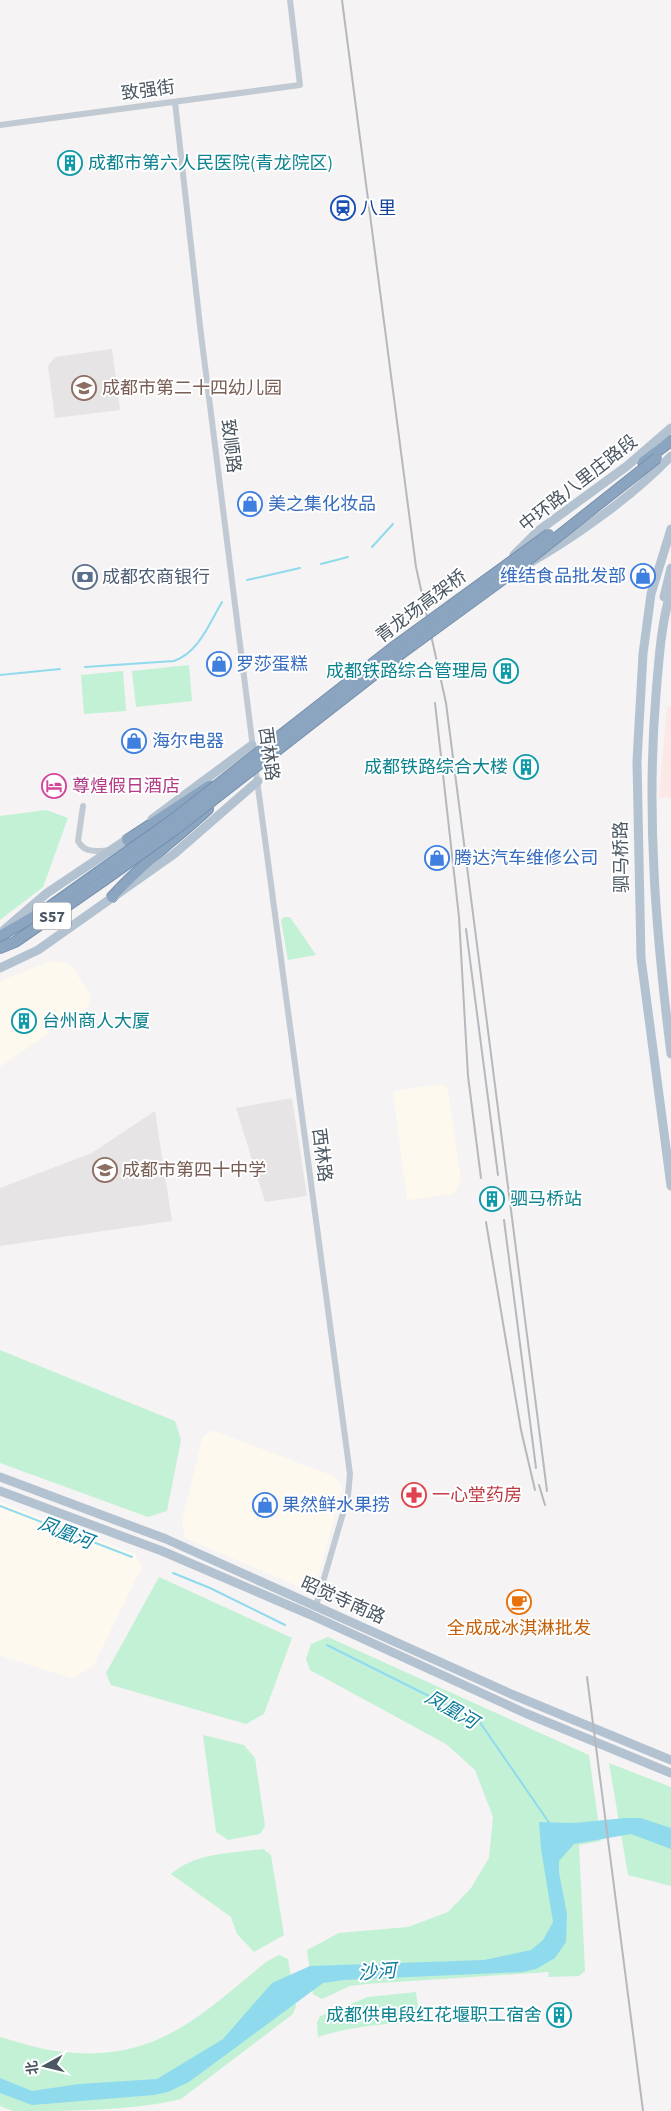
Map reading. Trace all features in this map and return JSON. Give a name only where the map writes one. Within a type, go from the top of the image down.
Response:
[{"type":"highway","name":"青龙场高架桥","points":[[510,568],[545,537],[671,441]]},
{"type":"highway","name":"青龙场高架桥","points":[[100,877],[171,821],[241,771],[645,466],[671,449]]},
{"type":"highway","points":[[127,840],[241,771]]},
{"type":"highway","points":[[112,897],[135,871],[179,836],[241,771]]},
{"type":"highway","name":"S57","points":[[0,935],[100,877]]},
{"type":"highway","name":"S57","points":[[0,948],[15,942],[100,877]]},
{"type":"main road","name":"中环路八里庄路段","points":[[510,568],[538,531],[627,466],[671,428]]},
{"type":"main road","name":"中环路八里庄路段","points":[[510,568],[560,545],[639,486],[671,456]]},
{"type":"main road","name":"驷马桥路","points":[[671,529],[651,594],[638,717],[638,904],[641,958],[670,1163],[671,1186]]},
{"type":"main road","points":[[662,624],[660,596],[671,547]]},
{"type":"main road","points":[[648,622],[671,568]]},
{"type":"main road","name":"驷马桥路","points":[[671,590],[662,624],[654,719],[651,817],[658,954],[671,1054]]},
{"type":"main road","points":[[0,935],[47,893],[127,840],[186,793],[252,746]]},
{"type":"main road","points":[[0,968],[38,950],[174,854],[258,781]]},
{"type":"main road","name":"昭觉寺南路","points":[[0,1477],[166,1539],[511,1694],[671,1760]]},
{"type":"main road","name":"昭觉寺南路","points":[[0,1491],[162,1551],[312,1615],[524,1713],[671,1773]]},
{"type":"street","name":"致强街","points":[[0,125],[300,85],[290,0]]},
{"type":"street","name":"致顺路","points":[[175,102],[200,326],[247,706]]},
{"type":"street","name":"西林路","points":[[247,706],[350,1474],[348,1496],[316,1606]]},
{"type":"street","points":[[83,806],[78,841],[80,845],[89,851],[112,850]]},
{"type":"shaded area","name":"成都市第二十四幼儿园","points":[[112,349],[120,410],[55,418],[48,366],[55,357]]},
{"type":"shaded area","points":[[667,706],[671,707],[671,798],[659,797]]},
{"type":"shaded area","points":[[53,960],[71,965],[91,996],[89,1006],[0,1067],[0,981]]},
{"type":"shaded area","points":[[441,1084],[448,1089],[461,1181],[453,1194],[407,1200],[393,1091]]},
{"type":"shaded area","points":[[292,1098],[307,1196],[265,1202],[236,1108]]},
{"type":"shaded area","name":"成都市第四十中学","points":[[155,1111],[172,1221],[0,1246],[0,1188],[92,1153]]},
{"type":"shaded area","points":[[212,1430],[336,1477],[342,1489],[314,1593],[185,1538],[182,1522],[202,1438]]},
{"type":"shaded area","points":[[0,1502],[135,1554],[142,1567],[93,1667],[72,1678],[0,1656]]},
{"type":"green space","points":[[189,665],[192,701],[136,707],[132,671]]},
{"type":"green space","points":[[123,671],[126,711],[84,714],[81,675]]},
{"type":"green space","points":[[46,810],[68,818],[43,887],[0,920],[0,816]]},
{"type":"green space","points":[[284,917],[290,917],[316,955],[288,960],[281,920]]},
{"type":"green space","points":[[0,1350],[175,1421],[181,1440],[167,1511],[148,1517],[0,1463]]},
{"type":"green space","points":[[159,1577],[292,1638],[264,1714],[246,1724],[111,1685],[106,1673]]},
{"type":"green space","points":[[328,1637],[589,1755],[601,1841],[579,1845],[585,1971],[579,1976],[548,1977],[549,1972],[366,1984],[350,1986],[322,1999],[313,1994],[307,1950],[339,1933],[408,1927],[448,1912],[471,1888],[489,1858],[493,1817],[475,1770],[446,1744],[310,1670],[306,1659],[311,1644]]},
{"type":"green space","points":[[203,1735],[244,1745],[255,1758],[265,1826],[260,1834],[228,1840],[216,1832]]},
{"type":"green space","points":[[609,1763],[671,1787],[671,1886],[628,1875]]},
{"type":"green space","points":[[263,1849],[271,1855],[284,1935],[254,1952],[237,1934],[231,1917],[171,1874],[181,1867],[202,1858]]},
{"type":"green space","points":[[279,1955],[288,1959],[296,2006],[293,2014],[181,2099],[142,2106],[76,2110],[13,2111],[0,2106],[0,2037],[64,2052],[96,2053],[125,2050],[151,2042],[175,2031],[220,2000],[266,1962]]},
{"type":"green space","points":[[416,1992],[420,2022],[356,2028],[318,2037],[317,2023],[320,2016],[368,1997]]},
{"type":"water","name":"沙河","points":[[641,1818],[671,1828],[671,1849],[631,1834],[574,1844],[559,1861],[559,1872],[567,1914],[566,1942],[555,1958],[536,1969],[523,1972],[344,1980],[323,1983],[189,2082],[168,2092],[154,2095],[32,2105],[0,2093],[0,2078],[32,2091],[79,2084],[157,2079],[223,2039],[272,1983],[310,1966],[484,1960],[531,1950],[543,1940],[553,1922],[541,1849],[539,1822],[574,1823]]},
{"type":"waterway","points":[[372,547],[393,524]]},
{"type":"waterway","points":[[321,564],[348,557]]},
{"type":"waterway","points":[[247,580],[300,568]]},
{"type":"waterway","points":[[85,667],[174,661],[183,657],[197,644],[222,602]]},
{"type":"waterway","points":[[0,675],[60,669]]},
{"type":"waterway","name":"凤凰河","points":[[0,1506],[132,1557]]},
{"type":"waterway","name":"凤凰河","points":[[173,1573],[210,1588],[285,1625]]},
{"type":"waterway","name":"凤凰河","points":[[327,1645],[479,1721],[550,1824]]},
{"type":"railway","points":[[342,0],[416,567],[446,703],[547,1491]]},
{"type":"railway","points":[[435,703],[459,917],[468,1076],[481,1178]]},
{"type":"railway","points":[[466,929],[498,1175]]},
{"type":"railway","points":[[504,1220],[536,1468]]},
{"type":"railway","points":[[486,1222],[521,1430],[535,1490]]},
{"type":"railway","points":[[539,1485],[545,1505]]},
{"type":"railway","points":[[587,1677],[643,2111]]},
{"type":"place","name":"成都市第六人民医院(青龙院区)","points":[[70,163]]},
{"type":"place","name":"八里","points":[[343,208]]},
{"type":"place","name":"成都市第二十四幼儿园","points":[[84,388]]},
{"type":"place","name":"美之集化妆品","points":[[250,504]]},
{"type":"place","name":"维结食品批发部","points":[[643,576]]},
{"type":"place","name":"成都农商银行","points":[[85,577]]},
{"type":"place","name":"罗莎蛋糕","points":[[219,664]]},
{"type":"place","name":"成都铁路综合管理局","points":[[506,671]]},
{"type":"place","name":"海尔电器","points":[[134,741]]},
{"type":"place","name":"成都铁路综合大楼","points":[[526,767]]},
{"type":"place","name":"尊煌假日酒店","points":[[54,786]]},
{"type":"place","name":"腾达汽车维修公司","points":[[437,858]]},
{"type":"place","name":"台州商人大厦","points":[[24,1021]]},
{"type":"place","name":"成都市第四十中学","points":[[105,1170]]},
{"type":"place","name":"驷马桥站","points":[[492,1199]]},
{"type":"place","name":"一心堂药房","points":[[414,1495]]},
{"type":"place","name":"果然鲜水果捞","points":[[265,1505]]},
{"type":"place","name":"全成成冰淇淋批发","points":[[519,1602]]},
{"type":"place","name":"成都供电段红花堰职工宿舍","points":[[559,2015]]}]
